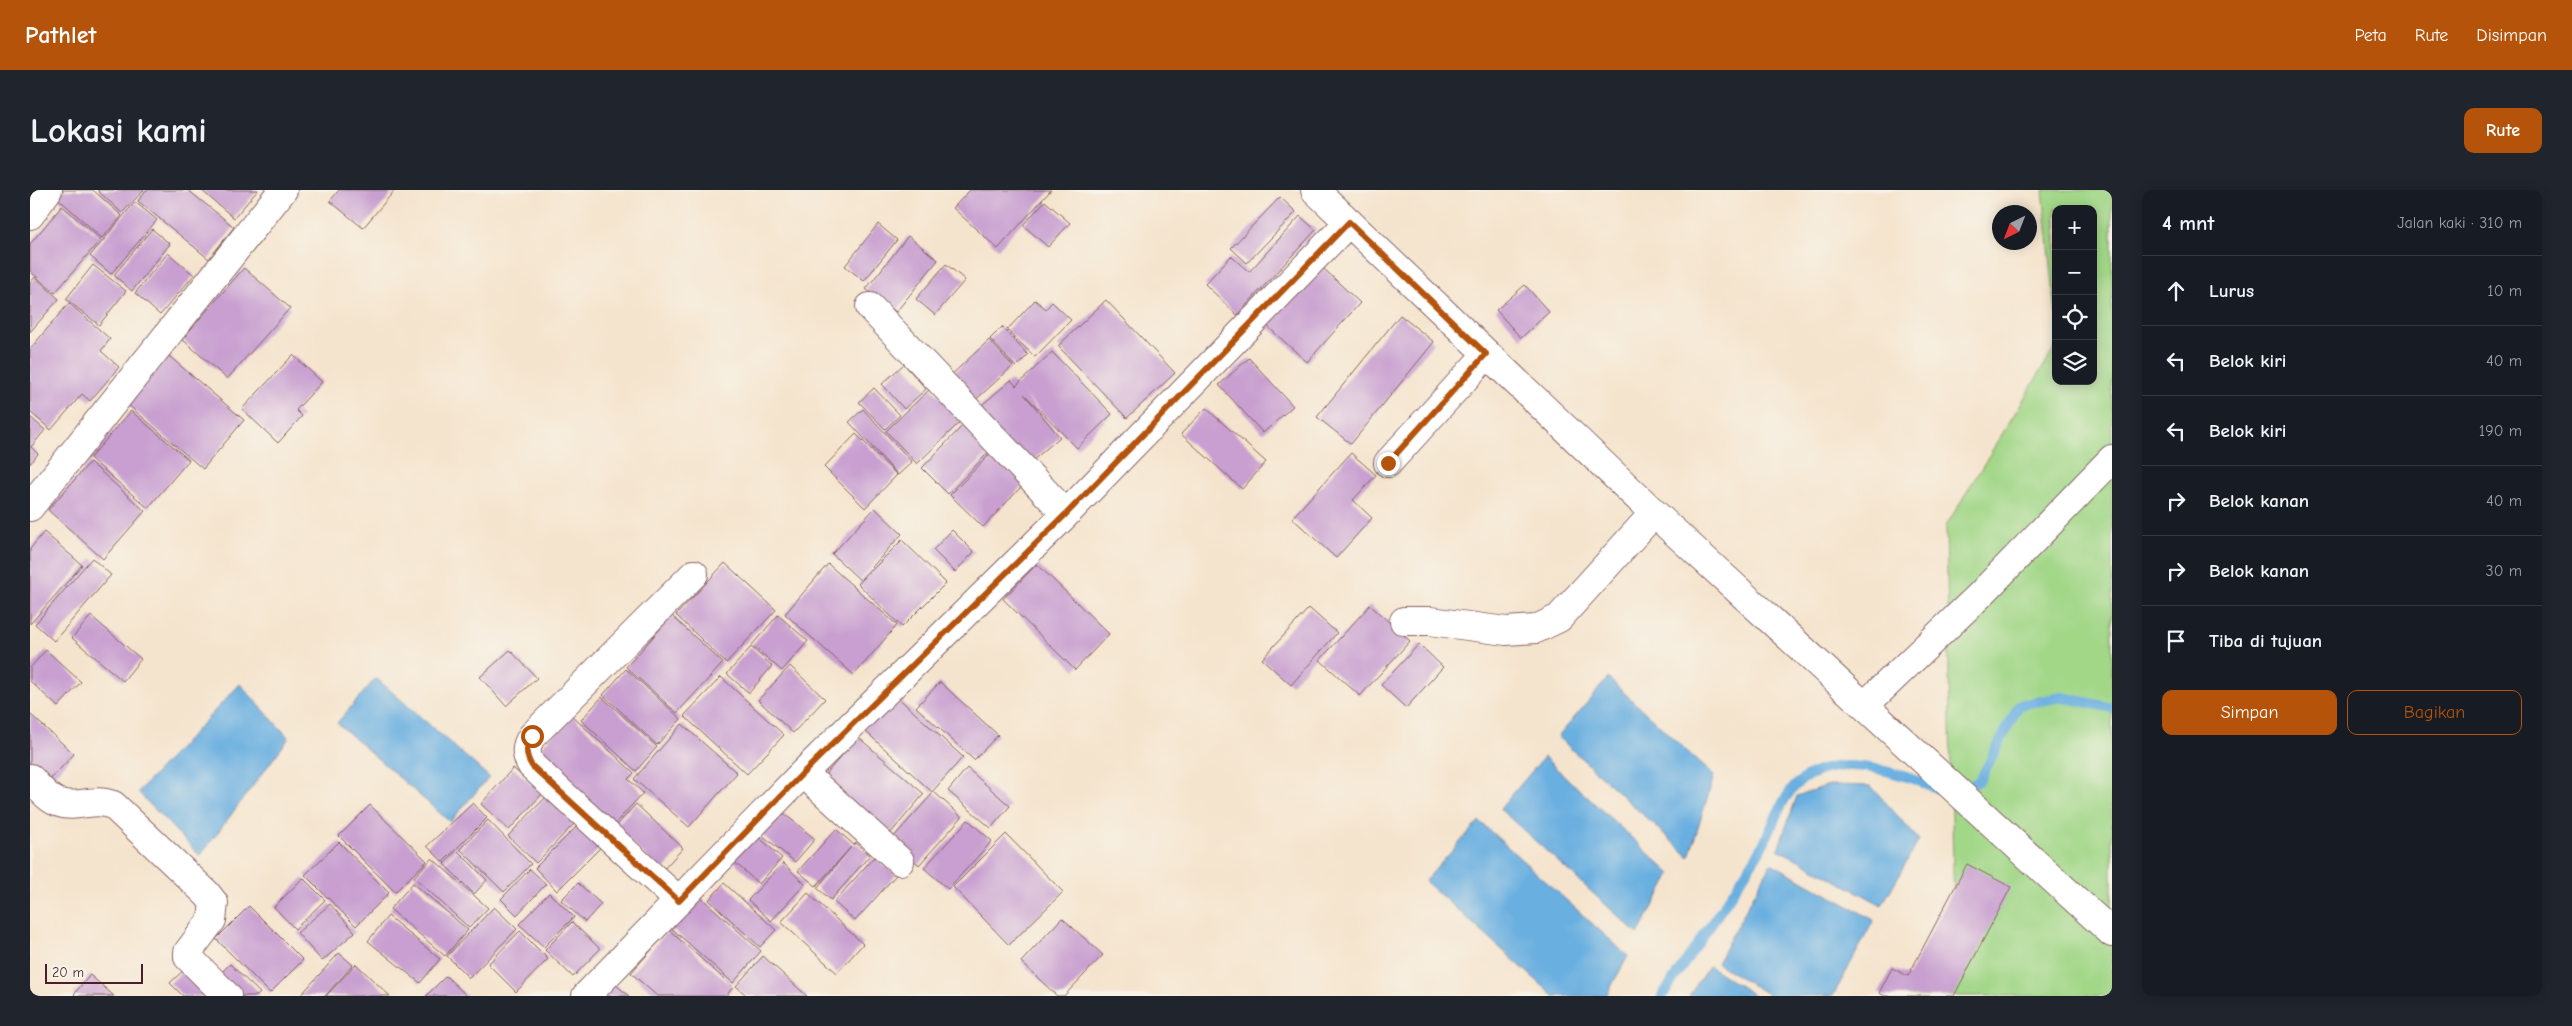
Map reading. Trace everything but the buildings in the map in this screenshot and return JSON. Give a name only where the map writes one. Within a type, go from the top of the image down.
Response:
[{"type":"street","points":[[30,215],[48,190]]},
{"type":"street","points":[[30,507],[283,190]]},
{"type":"street","points":[[1315,190],[1654,513],[1916,751],[1979,813],[2112,933]]},
{"type":"street","points":[[586,996],[803,773],[1066,514],[1349,222]]},
{"type":"street","points":[[870,307],[1066,514]]},
{"type":"street","points":[[1388,463],[1486,354]]},
{"type":"street","points":[[1865,705],[1981,594],[2112,459]]},
{"type":"street","points":[[1404,621],[1430,622],[1506,631],[1536,629],[1559,618],[1654,513]]},
{"type":"street","points":[[679,901],[532,766],[527,758],[526,748],[532,736],[694,574]]},
{"type":"street","points":[[803,773],[900,861]]},
{"type":"street","points":[[30,778],[54,801],[61,804],[104,801],[113,805],[207,894],[214,903],[212,920],[188,952],[188,957],[228,996]]},
{"type":"green space","points":[[2043,190],[2112,190],[2112,996],[1907,996],[1954,916],[1946,526],[2052,353],[2052,385],[2097,385],[2097,205],[2052,205],[2052,276]]},
{"type":"water","points":[[376,678],[489,777],[450,822],[337,723]]},
{"type":"water","points":[[1608,678],[1714,776],[1689,857],[1558,737]]},
{"type":"water","points":[[240,684],[289,738],[200,856],[138,792]]},
{"type":"water","points":[[1544,757],[1671,874],[1638,934],[1500,809]]},
{"type":"water","points":[[1829,785],[1871,786],[1919,840],[1882,905],[1778,849],[1797,796]]},
{"type":"water","points":[[1479,821],[1628,956],[1606,996],[1554,996],[1425,881]]},
{"type":"water","points":[[1771,863],[1874,920],[1833,996],[1770,996],[1717,963]]},
{"type":"water","points":[[1709,966],[1755,996],[1689,996]]},
{"type":"waterway","points":[[1962,792],[1980,780],[2019,705],[2062,697],[2112,708]]},
{"type":"waterway","points":[[1662,996],[1756,857],[1785,799],[1800,782],[1818,771],[1838,767],[1860,767],[1883,770],[1905,776],[1945,792]]},
{"type":"route","points":[[532,736],[526,748],[527,758],[532,766],[679,901],[803,773],[1066,514],[1349,222],[1486,354],[1388,463]]}]
